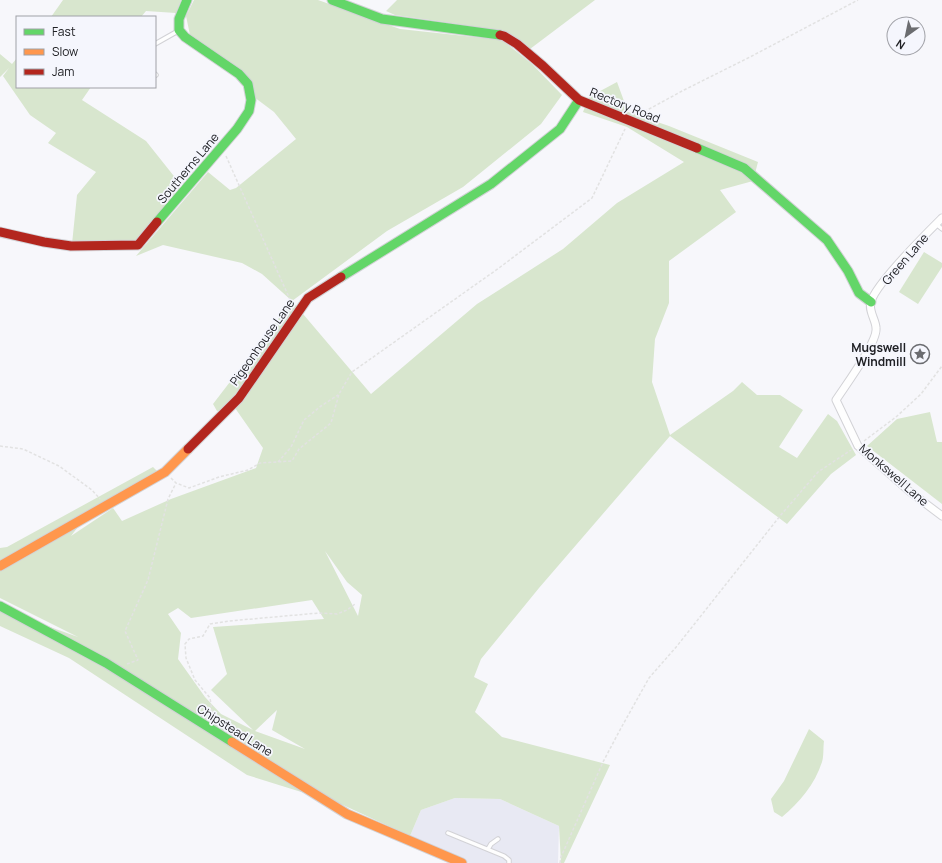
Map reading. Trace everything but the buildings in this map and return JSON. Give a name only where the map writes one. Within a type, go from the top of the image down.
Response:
[{"type":"street","points":[[179,30],[179,19],[188,0]]},
{"type":"street","name":"Rectory Road","points":[[332,0],[382,19],[504,36],[522,48],[579,100],[744,168],[827,240],[848,271],[860,293],[871,302]]},
{"type":"street","name":"Southerns Lane","points":[[0,232],[44,242],[71,246],[138,245],[237,129],[249,111],[251,100],[248,84],[239,74],[185,37],[179,30]]},
{"type":"street","name":"Pigeonhouse Lane","points":[[0,566],[165,472],[239,398],[308,298],[491,184],[560,129],[579,100]]},
{"type":"street","name":"Green Lane","points":[[871,302],[875,293],[888,276],[942,218]]},
{"type":"street","name":"Monkswell Lane","points":[[871,302],[871,313],[877,329],[874,341],[836,400],[858,446],[909,492],[942,516]]},
{"type":"street","name":"Chipstead Lane","points":[[0,606],[114,668],[347,814],[462,863]]},
{"type":"lane","points":[[156,43],[179,30]]},
{"type":"lane","points":[[936,224],[942,229]]},
{"type":"lane","points":[[448,833],[504,856],[509,860],[509,863]]},
{"type":"lane","points":[[488,849],[498,839]]},
{"type":"path","points":[[165,472],[176,483],[189,488],[220,477],[248,470],[260,463],[292,461],[299,449],[330,423],[339,394],[352,372],[499,268],[592,198],[630,120],[684,90],[858,0]]},
{"type":"path","points":[[222,146],[296,314]]},
{"type":"path","points":[[560,863],[561,856],[603,762],[649,678],[677,646],[780,516],[818,472],[858,446],[896,417],[921,394],[942,366]]},
{"type":"path","points":[[278,462],[291,447],[304,420],[339,394]]},
{"type":"path","points":[[0,446],[23,449],[59,466],[92,490],[107,506]]},
{"type":"path","points":[[114,668],[138,660],[125,631],[148,580],[168,499],[176,483]]},
{"type":"path","points":[[211,729],[212,711],[210,698],[195,680],[186,658],[186,644],[189,639],[203,636],[210,624],[319,613],[337,614],[347,610],[355,604]]},
{"type":"shaded area","points":[[455,798],[500,799],[559,826],[558,863],[469,863],[410,836],[421,810]]},
{"type":"green space","points":[[63,0],[181,0],[176,13],[146,11],[142,16],[52,16]]},
{"type":"green space","points":[[194,0],[318,0],[400,29],[502,40],[532,64],[562,95],[541,124],[463,187],[387,231],[292,301],[262,274],[242,263],[163,245],[136,256],[208,172],[230,190],[236,188],[296,139],[274,112],[254,97],[249,78],[190,35],[186,16]]},
{"type":"green space","points":[[397,0],[595,0],[530,49],[508,33],[479,27],[395,15],[386,11]]},
{"type":"green space","points":[[0,54],[12,64],[16,59],[16,88],[90,88],[82,100],[146,141],[181,185],[136,241],[72,244],[77,195],[96,172],[48,143],[56,133],[30,115],[3,76],[9,68],[0,77]]},
{"type":"green space","points":[[617,82],[628,112],[669,126],[758,162],[753,181],[720,190],[736,212],[669,261],[669,303],[655,339],[652,382],[670,435],[733,391],[742,382],[757,395],[780,395],[803,410],[779,447],[797,458],[828,414],[837,421],[856,455],[831,474],[787,524],[670,436],[539,588],[481,659],[474,677],[488,684],[475,712],[502,737],[610,765],[564,863],[561,863],[559,826],[500,799],[455,798],[421,810],[410,836],[343,805],[247,775],[69,658],[0,626],[0,609],[78,637],[0,598],[0,548],[7,547],[153,467],[157,471],[91,510],[71,536],[113,508],[122,521],[171,499],[256,468],[263,448],[235,408],[217,411],[213,404],[292,301],[371,394],[477,304],[563,249],[617,203],[684,162],[627,127],[583,112],[589,97]],"holes":[[[325,551],[347,582],[362,595],[358,616]],[[312,600],[324,619],[213,627],[227,674],[211,690],[253,730],[221,714],[205,697],[178,659],[181,633],[168,614],[178,608],[191,618]],[[277,710],[272,730],[305,749],[255,731]]]},
{"type":"green space","points":[[924,252],[942,263],[942,267],[918,304],[899,292]]},
{"type":"green space","points":[[930,412],[937,442],[942,442],[942,504],[867,446],[897,419]]},
{"type":"green space","points":[[809,729],[824,741],[822,762],[815,778],[806,792],[782,817],[774,812],[771,799],[784,781]]},
{"type":"traffic: fast","points":[[157,222],[237,129],[249,111],[251,100],[248,84],[239,74],[185,37],[179,30],[179,19],[187,0]]},
{"type":"traffic: fast","points":[[332,0],[382,19],[500,35]]},
{"type":"traffic: fast","points":[[341,277],[491,184],[560,129],[579,100]]},
{"type":"traffic: fast","points":[[697,148],[744,168],[827,240],[848,271],[859,293],[871,302]]},
{"type":"traffic: fast","points":[[0,606],[106,663],[232,742]]},
{"type":"traffic: slow","points":[[0,566],[165,472],[188,449]]},
{"type":"traffic: slow","points":[[232,742],[347,814],[462,863]]},
{"type":"traffic: jam","points":[[500,35],[517,44],[579,100],[697,148]]},
{"type":"traffic: jam","points":[[0,232],[44,242],[71,246],[138,245],[157,222]]},
{"type":"traffic: jam","points":[[188,449],[239,398],[308,298],[341,277]]},
{"type":"place","name":"Mugswell Windmill","points":[[920,354]]}]
